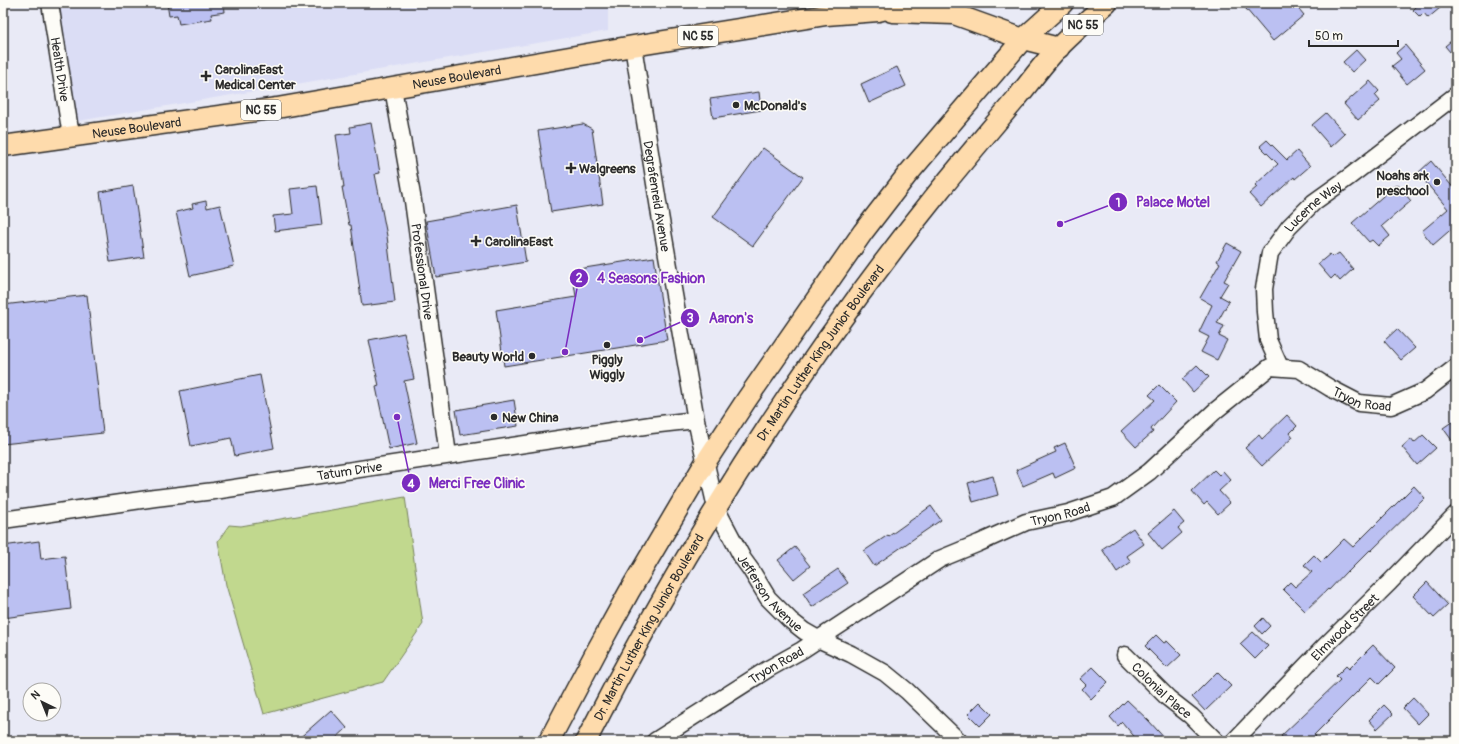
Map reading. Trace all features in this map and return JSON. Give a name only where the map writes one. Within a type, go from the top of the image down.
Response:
[{"type":"main road","name":"Neuse Boulevard","points":[[3,146],[277,108],[633,46],[910,3]]},
{"type":"main road","name":"NC 55","points":[[1023,39],[1063,3]]},
{"type":"main road","name":"Dr. Martin Luther King Junior Boulevard","points":[[586,741],[612,690],[668,589],[716,508],[757,443],[822,348],[871,279],[964,160],[1059,48],[1107,3]]},
{"type":"main road","name":"NC 55","points":[[868,9],[954,14],[1023,39],[1059,48]]},
{"type":"main road","points":[[549,741],[629,592],[705,463],[747,399],[863,232],[907,175],[1023,39]]},
{"type":"street","name":"Health Drive","points":[[50,3],[71,136]]},
{"type":"street","name":"Degrafenreid Avenue","points":[[633,46],[660,215],[705,463]]},
{"type":"street","name":"Professional Drive","points":[[393,88],[413,201],[448,455]]},
{"type":"street","name":"Lucerne Way","points":[[1280,367],[1268,340],[1265,312],[1264,289],[1270,253],[1289,227],[1314,202],[1349,177],[1456,94]]},
{"type":"street","name":"Tryon Road","points":[[655,741],[818,639],[940,559],[979,544],[1026,522],[1068,513],[1113,498],[1149,472],[1215,411],[1270,366],[1299,369],[1330,388],[1359,403],[1391,406],[1425,391],[1456,367]]},
{"type":"street","name":"Tatum Drive","points":[[3,520],[214,491],[448,455],[696,420]]},
{"type":"street","name":"Jefferson Avenue","points":[[705,463],[716,508],[743,559],[768,598],[790,620],[804,631],[851,654],[885,673],[900,684],[959,741]]},
{"type":"street","name":"Elmwood Street","points":[[1234,741],[1323,648],[1456,514]]},
{"type":"street","name":"Colonial Place","points":[[1125,654],[1168,698],[1191,716],[1216,741]]},
{"type":"shaded area","name":"CarolinaEast Medical Center","points":[[54,3],[608,3],[608,31],[78,121]]},
{"type":"green space","points":[[405,497],[423,624],[383,682],[264,714],[226,585],[218,541],[229,525],[241,526]]},
{"type":"building","points":[[167,3],[224,3],[225,12],[211,14],[212,19],[179,24],[177,15],[169,16]]},
{"type":"building","points":[[1241,3],[1294,3],[1304,15],[1273,41]]},
{"type":"building","points":[[1414,3],[1446,3],[1428,18],[1424,13],[1420,17],[1413,10],[1417,6]]},
{"type":"building","points":[[1456,37],[1456,59],[1445,46]]},
{"type":"building","points":[[1405,45],[1425,69],[1407,84],[1392,66],[1401,59],[1396,53]]},
{"type":"building","points":[[1356,50],[1365,60],[1352,72],[1343,62]]},
{"type":"building","points":[[897,67],[906,86],[869,103],[861,84]]},
{"type":"building","points":[[1370,81],[1379,91],[1375,95],[1380,101],[1358,120],[1344,104]]},
{"type":"building","name":"McDonald's","points":[[759,92],[761,110],[713,118],[710,99]]},
{"type":"building","points":[[1326,113],[1345,134],[1331,147],[1312,125]]},
{"type":"building","points":[[371,123],[380,173],[375,174],[387,236],[395,302],[362,306],[351,225],[349,225],[342,187],[344,187],[336,135],[351,133],[350,127]]},
{"type":"building","name":"Walgreens","points":[[583,124],[592,129],[603,204],[551,212],[538,131]]},
{"type":"building","points":[[1267,140],[1287,160],[1297,151],[1310,166],[1295,179],[1294,177],[1261,207],[1249,194],[1257,187],[1255,185],[1278,164],[1260,146]]},
{"type":"building","points":[[763,148],[803,177],[753,246],[713,217]]},
{"type":"building","points":[[1431,161],[1456,191],[1456,225],[1433,245],[1422,231],[1448,209],[1418,173]]},
{"type":"building","points":[[1397,184],[1411,201],[1382,226],[1390,236],[1378,246],[1372,240],[1369,242],[1352,223]]},
{"type":"building","points":[[133,186],[144,257],[110,262],[100,192]]},
{"type":"building","points":[[317,186],[322,225],[275,231],[273,216],[293,214],[290,189]]},
{"type":"building","points":[[206,201],[207,208],[220,205],[234,266],[190,276],[176,212],[193,208],[192,204]]},
{"type":"building","name":"CarolinaEast","points":[[517,205],[526,262],[436,277],[426,221]]},
{"type":"building","points":[[1227,243],[1241,251],[1224,281],[1228,283],[1220,296],[1229,301],[1217,323],[1224,326],[1219,336],[1227,340],[1217,360],[1201,352],[1209,337],[1199,332],[1212,305],[1200,298],[1220,263],[1217,261]]},
{"type":"building","points":[[1339,253],[1353,269],[1340,281],[1335,275],[1331,279],[1318,264],[1330,254],[1333,257]]},
{"type":"building","points":[[654,257],[667,340],[504,366],[496,310],[576,297],[572,270]]},
{"type":"building","points":[[87,295],[103,433],[3,444],[3,305]]},
{"type":"building","points":[[1397,329],[1415,348],[1401,360],[1384,341]]},
{"type":"building","points":[[404,333],[414,379],[404,381],[417,443],[389,449],[376,387],[379,386],[369,340]]},
{"type":"building","points":[[1197,365],[1209,377],[1193,392],[1182,379]]},
{"type":"building","points":[[260,375],[274,448],[235,456],[231,438],[191,446],[180,391]]},
{"type":"building","points":[[1159,385],[1176,402],[1151,429],[1153,432],[1136,447],[1121,431],[1155,400],[1149,395]]},
{"type":"building","points":[[514,400],[518,426],[460,435],[456,410]]},
{"type":"building","points":[[1287,415],[1297,426],[1290,433],[1293,437],[1262,466],[1245,448],[1259,435],[1262,439]]},
{"type":"building","points":[[1456,419],[1456,446],[1443,428]]},
{"type":"building","points":[[1423,435],[1436,448],[1417,465],[1402,447],[1411,439],[1414,443]]},
{"type":"building","points":[[1065,443],[1076,468],[1055,478],[1053,473],[1023,486],[1016,470],[1056,452],[1054,448]]},
{"type":"building","points":[[1214,470],[1219,475],[1223,471],[1231,480],[1219,491],[1230,503],[1218,514],[1207,502],[1204,505],[1192,491]]},
{"type":"building","points":[[993,476],[998,495],[973,502],[968,483]]},
{"type":"building","points":[[1414,486],[1425,498],[1371,551],[1370,550],[1305,611],[1283,589],[1290,582],[1295,587],[1312,572],[1304,565],[1314,555],[1321,562],[1344,539],[1353,547]]},
{"type":"building","points":[[931,506],[941,520],[874,566],[864,551],[888,535],[889,536]]},
{"type":"building","points":[[1174,511],[1184,523],[1178,528],[1182,533],[1162,550],[1148,533]]},
{"type":"building","points":[[1133,528],[1144,544],[1127,556],[1131,562],[1117,572],[1102,549]]},
{"type":"building","points":[[39,541],[41,559],[65,556],[71,609],[3,618],[3,562],[5,562],[3,546]]},
{"type":"building","points":[[795,547],[810,566],[794,579],[778,560]]},
{"type":"building","points":[[838,569],[848,583],[812,607],[803,593]]},
{"type":"building","points":[[1427,582],[1448,605],[1434,618],[1413,596]]},
{"type":"building","points":[[1263,618],[1270,626],[1262,634],[1255,626]]},
{"type":"building","points":[[1253,632],[1268,646],[1255,659],[1240,644]]},
{"type":"building","points":[[1156,635],[1164,643],[1167,641],[1181,655],[1167,668],[1145,646]]},
{"type":"building","points":[[1373,645],[1395,668],[1379,684],[1372,677],[1314,735],[1316,736],[1311,741],[1285,741],[1281,736],[1340,680],[1336,676],[1346,666],[1349,669]]},
{"type":"building","points":[[1093,667],[1108,682],[1091,699],[1082,689],[1086,685],[1080,679]]},
{"type":"building","points":[[1217,672],[1231,686],[1205,711],[1192,697]]},
{"type":"building","points":[[1413,698],[1428,714],[1418,724],[1403,708]]},
{"type":"building","points":[[1127,700],[1167,741],[1138,741],[1122,722],[1118,726],[1110,717]]},
{"type":"building","points":[[980,702],[992,714],[980,726],[968,714]]},
{"type":"building","points":[[1384,705],[1393,714],[1377,729],[1369,720]]},
{"type":"building","points":[[331,710],[347,728],[333,741],[296,741]]},
{"type":"place","name":"CarolinaEast Medical Center","points":[[206,76]]},
{"type":"place","name":"McDonald's","points":[[736,105]]},
{"type":"place","name":"Walgreens","points":[[571,168]]},
{"type":"place","name":"Noahs ark preschool","points":[[1437,182]]},
{"type":"place","name":"Palace Motel","points":[[1060,224]]},
{"type":"place","name":"CarolinaEast","points":[[476,241]]},
{"type":"place","name":"Aaron's","points":[[640,340]]},
{"type":"place","name":"Piggly Wiggly","points":[[607,345]]},
{"type":"place","name":"4 Seasons Fashion","points":[[565,352]]},
{"type":"place","name":"Beauty World","points":[[532,356]]},
{"type":"place","name":"Merci Free Clinic","points":[[397,417]]},
{"type":"place","name":"New China","points":[[494,417]]}]
